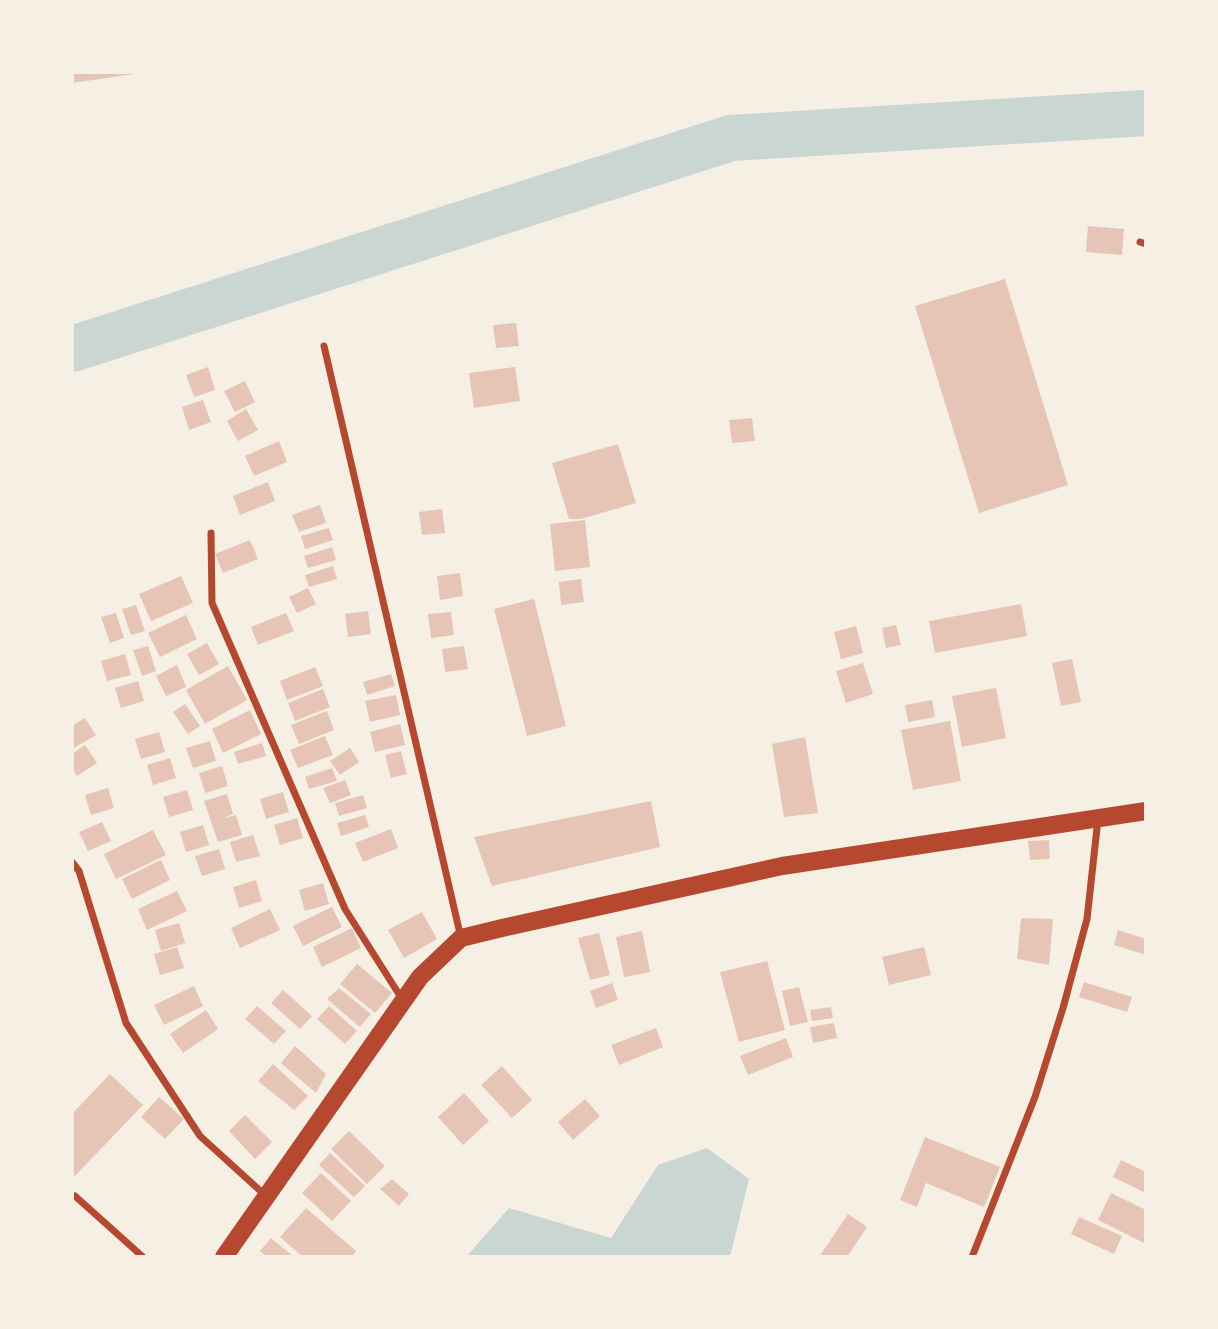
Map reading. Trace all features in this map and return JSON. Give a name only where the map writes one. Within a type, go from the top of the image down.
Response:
[{"type":"main road","points":[[224,1257],[420,977],[461,938],[782,866],[1146,811]]},
{"type":"street","points":[[324,346],[461,938]]},
{"type":"street","points":[[211,533],[212,603],[345,909],[403,1001]]},
{"type":"street","points":[[972,1257],[1035,1097],[1063,1008],[1087,919],[1099,818]]},
{"type":"street","points":[[72,862],[79,871],[126,1023],[200,1136],[267,1196]]},
{"type":"street","points":[[75,1196],[143,1257]]},
{"type":"shaded area","points":[[707,1148],[749,1179],[730,1257],[466,1257],[509,1208],[611,1238],[658,1165]]},
{"type":"building","points":[[72,72],[134,72],[134,74],[72,83]]},
{"type":"building","points":[[1088,226],[1124,229],[1122,255],[1086,252]]},
{"type":"building","points":[[1005,279],[1068,485],[979,513],[915,306]]},
{"type":"building","points":[[516,323],[519,346],[496,348],[493,325]]},
{"type":"building","points":[[208,367],[215,390],[194,397],[186,375]]},
{"type":"building","points":[[515,367],[520,401],[474,408],[469,373]]},
{"type":"building","points":[[245,381],[255,402],[235,412],[224,391]]},
{"type":"building","points":[[203,400],[211,422],[189,430],[182,407]]},
{"type":"building","points":[[246,409],[258,430],[238,441],[227,421]]},
{"type":"building","points":[[752,418],[755,441],[732,443],[729,420]]},
{"type":"building","points":[[279,441],[287,462],[254,476],[245,456]]},
{"type":"building","points":[[618,444],[636,503],[581,519],[569,519],[552,463]]},
{"type":"building","points":[[268,482],[275,501],[240,515],[233,496]]},
{"type":"building","points":[[320,505],[326,523],[299,532],[292,515]]},
{"type":"building","points":[[442,509],[445,533],[422,535],[419,512]]},
{"type":"building","points":[[585,520],[590,567],[555,571],[550,524]]},
{"type":"building","points":[[329,528],[333,540],[305,549],[301,536]]},
{"type":"building","points":[[250,540],[258,559],[223,573],[215,554]]},
{"type":"building","points":[[332,547],[336,560],[308,568],[304,556]]},
{"type":"building","points":[[333,566],[337,579],[309,587],[305,575]]},
{"type":"building","points":[[460,573],[463,596],[440,600],[437,576]]},
{"type":"building","points":[[181,576],[193,603],[151,621],[139,594]]},
{"type":"building","points":[[581,579],[584,602],[561,605],[559,582]]},
{"type":"building","points":[[308,588],[316,604],[297,613],[289,597]]},
{"type":"building","points":[[534,599],[566,726],[527,736],[494,609]]},
{"type":"building","points":[[1021,604],[1027,636],[935,653],[929,621]]},
{"type":"building","points":[[136,605],[145,631],[131,635],[122,609]]},
{"type":"building","points":[[368,611],[371,634],[348,637],[345,614]]},
{"type":"building","points":[[451,612],[454,635],[431,638],[428,614]]},
{"type":"building","points":[[116,613],[124,638],[110,643],[101,617]]},
{"type":"building","points":[[286,613],[294,631],[258,645],[251,627]]},
{"type":"building","points":[[186,615],[197,639],[160,657],[148,633]]},
{"type":"building","points":[[896,625],[901,645],[886,648],[882,628]]},
{"type":"building","points":[[856,626],[863,653],[841,659],[834,632]]},
{"type":"building","points":[[207,643],[219,664],[199,675],[187,654]]},
{"type":"building","points":[[148,646],[156,671],[142,676],[133,650]]},
{"type":"building","points":[[464,646],[468,669],[445,672],[442,649]]},
{"type":"building","points":[[125,654],[131,675],[107,681],[101,661]]},
{"type":"building","points":[[1072,659],[1081,702],[1061,706],[1052,663]]},
{"type":"building","points":[[863,663],[873,694],[846,703],[836,671]]},
{"type":"building","points":[[177,665],[186,687],[166,696],[156,676]]},
{"type":"building","points":[[228,666],[247,700],[205,724],[186,690]]},
{"type":"building","points":[[315,667],[323,686],[287,700],[280,681]]},
{"type":"building","points":[[391,674],[395,686],[367,695],[363,682]]},
{"type":"building","points":[[138,681],[144,701],[121,708],[115,688]]},
{"type":"building","points":[[996,688],[1006,738],[962,747],[952,696]]},
{"type":"building","points":[[323,689],[330,707],[295,721],[288,703]]},
{"type":"building","points":[[396,695],[400,715],[370,722],[365,701]]},
{"type":"building","points":[[932,700],[935,717],[908,722],[905,705]]},
{"type":"building","points":[[185,704],[200,726],[188,734],[173,712]]},
{"type":"building","points":[[250,710],[261,734],[223,753],[212,729]]},
{"type":"building","points":[[327,711],[334,730],[299,744],[291,725]]},
{"type":"building","points":[[85,718],[96,735],[72,749],[72,726]]},
{"type":"building","points":[[950,721],[961,781],[913,790],[901,730]]},
{"type":"building","points":[[400,724],[405,745],[375,752],[370,732]]},
{"type":"building","points":[[159,732],[165,752],[141,759],[135,739]]},
{"type":"building","points":[[325,736],[333,755],[298,768],[290,750]]},
{"type":"building","points":[[805,737],[818,813],[784,817],[772,744]]},
{"type":"building","points":[[210,741],[216,761],[193,768],[186,748]]},
{"type":"building","points":[[262,743],[266,756],[238,764],[234,752]]},
{"type":"building","points":[[85,745],[97,763],[77,776],[72,768],[72,754]]},
{"type":"building","points":[[350,748],[359,762],[340,775],[330,761]]},
{"type":"building","points":[[401,751],[407,774],[391,778],[385,755]]},
{"type":"building","points":[[170,758],[176,778],[153,785],[147,765]]},
{"type":"building","points":[[222,766],[228,786],[205,793],[199,773]]},
{"type":"building","points":[[332,768],[337,781],[309,789],[305,777]]},
{"type":"building","points":[[345,780],[351,795],[330,803],[323,788]]},
{"type":"building","points":[[108,788],[114,808],[91,815],[85,795]]},
{"type":"building","points":[[187,790],[193,810],[169,817],[163,797]]},
{"type":"building","points":[[283,792],[289,812],[266,819],[260,799]]},
{"type":"building","points":[[227,794],[233,814],[221,819],[236,815],[242,835],[218,842],[204,801]]},
{"type":"building","points":[[363,795],[367,808],[339,816],[335,803]]},
{"type":"building","points":[[651,801],[660,847],[492,886],[474,837]]},
{"type":"building","points":[[365,815],[369,827],[341,836],[337,823]]},
{"type":"building","points":[[297,818],[303,838],[280,845],[274,825]]},
{"type":"building","points":[[102,822],[111,841],[88,851],[79,832]]},
{"type":"building","points":[[203,825],[209,845],[186,852],[180,832]]},
{"type":"building","points":[[391,829],[398,848],[363,862],[355,843]]},
{"type":"building","points":[[153,830],[166,855],[116,879],[104,854]]},
{"type":"building","points":[[253,835],[260,856],[236,862],[230,842]]},
{"type":"building","points":[[1049,840],[1050,859],[1030,860],[1028,841]]},
{"type":"building","points":[[219,849],[225,869],[202,876],[195,856]]},
{"type":"building","points":[[161,860],[170,880],[132,899],[122,879]]},
{"type":"building","points":[[256,880],[262,901],[239,908],[233,887]]},
{"type":"building","points":[[323,883],[329,904],[305,911],[299,890]]},
{"type":"building","points":[[177,891],[187,911],[147,930],[138,909]]},
{"type":"building","points":[[332,907],[342,927],[303,946],[293,926]]},
{"type":"building","points":[[270,909],[280,930],[240,948],[231,928]]},
{"type":"building","points":[[422,912],[437,939],[404,958],[388,930]]},
{"type":"building","points":[[1021,918],[1053,919],[1049,965],[1017,959]]},
{"type":"building","points":[[179,923],[185,943],[161,951],[155,930]]},
{"type":"building","points":[[352,928],[361,948],[322,967],[313,947]]},
{"type":"building","points":[[1118,930],[1146,939],[1146,955],[1114,945]]},
{"type":"building","points":[[642,931],[650,972],[624,977],[616,937]]},
{"type":"building","points":[[599,933],[610,975],[590,980],[578,938]]},
{"type":"building","points":[[177,947],[184,968],[160,975],[154,954]]},
{"type":"building","points":[[924,947],[931,975],[889,985],[882,957]]},
{"type":"building","points":[[767,961],[785,1030],[739,1042],[720,972]]},
{"type":"building","points":[[357,964],[392,993],[375,1013],[340,984]]},
{"type":"building","points":[[1084,982],[1132,997],[1127,1012],[1079,997]]},
{"type":"building","points":[[612,983],[618,1000],[596,1008],[590,991]]},
{"type":"building","points":[[194,986],[203,1006],[164,1025],[154,1005]]},
{"type":"building","points":[[799,987],[808,1022],[790,1026],[782,991]]},
{"type":"building","points":[[339,988],[371,1014],[360,1027],[327,999]]},
{"type":"building","points":[[283,990],[312,1016],[300,1029],[271,1003]]},
{"type":"building","points":[[257,1006],[286,1031],[274,1044],[245,1019]]},
{"type":"building","points":[[329,1006],[357,1031],[345,1044],[317,1019]]},
{"type":"building","points":[[831,1007],[833,1018],[812,1021],[810,1010]]},
{"type":"building","points":[[206,1010],[218,1029],[183,1053],[170,1034]]},
{"type":"building","points":[[834,1023],[837,1038],[813,1043],[810,1027]]},
{"type":"building","points":[[656,1028],[663,1047],[619,1065],[611,1045]]},
{"type":"building","points":[[786,1038],[793,1057],[748,1075],[740,1056]]},
{"type":"building","points":[[295,1046],[326,1074],[316,1093],[281,1063]]},
{"type":"building","points":[[273,1064],[308,1096],[294,1110],[258,1081]]},
{"type":"building","points":[[502,1066],[532,1100],[512,1118],[481,1085]]},
{"type":"building","points":[[110,1074],[143,1105],[72,1179],[72,1114]]},
{"type":"building","points":[[464,1093],[489,1121],[463,1145],[438,1117]]},
{"type":"building","points":[[159,1097],[184,1119],[165,1139],[141,1117]]},
{"type":"building","points":[[585,1099],[600,1116],[573,1140],[558,1122]]},
{"type":"building","points":[[245,1115],[272,1142],[255,1159],[229,1131]]},
{"type":"building","points":[[349,1131],[385,1166],[367,1184],[331,1149]]},
{"type":"building","points":[[925,1137],[1000,1167],[984,1207],[926,1183],[917,1207],[900,1200]]},
{"type":"building","points":[[330,1153],[365,1186],[354,1197],[319,1165]]},
{"type":"building","points":[[1121,1160],[1146,1172],[1146,1193],[1113,1177]]},
{"type":"building","points":[[321,1173],[351,1201],[332,1221],[302,1193]]},
{"type":"building","points":[[392,1179],[409,1194],[399,1206],[380,1189]]},
{"type":"building","points":[[1111,1193],[1146,1210],[1146,1244],[1098,1220]]},
{"type":"building","points":[[306,1208],[356,1251],[351,1257],[303,1257],[280,1237]]},
{"type":"building","points":[[848,1214],[867,1227],[847,1257],[819,1257]]},
{"type":"building","points":[[1079,1217],[1122,1236],[1114,1254],[1071,1234]]},
{"type":"building","points":[[271,1238],[294,1257],[267,1257],[260,1251]]},
{"type":"waterway","points":[[72,349],[731,138],[1146,113]]}]
